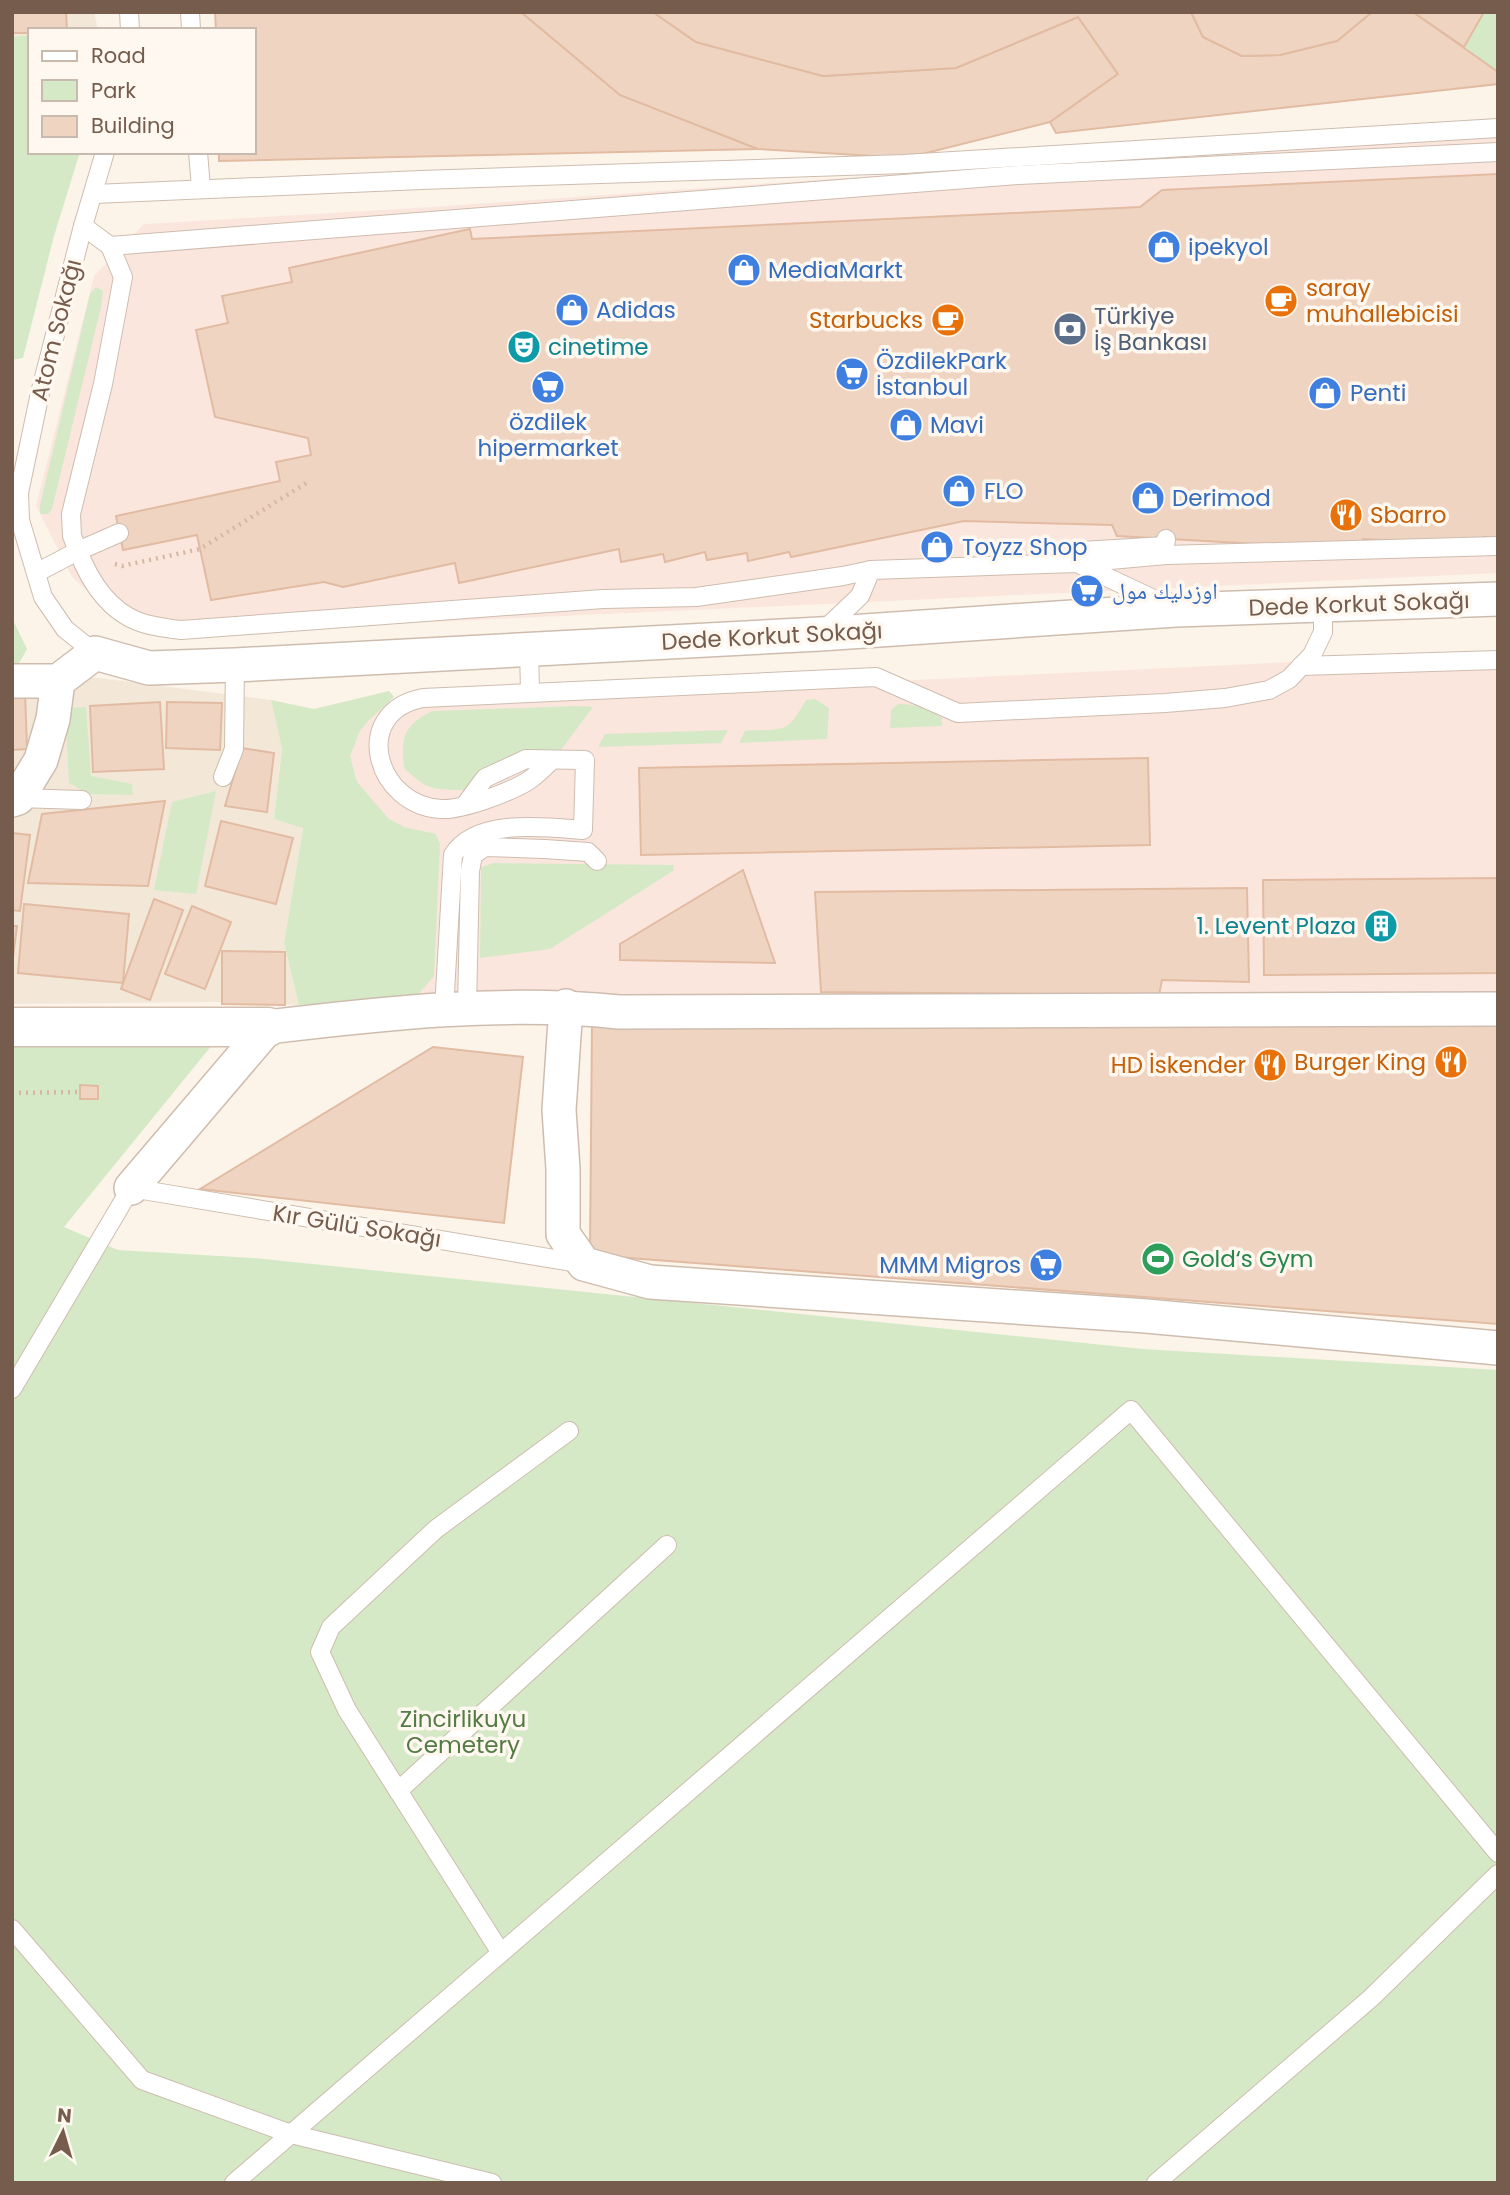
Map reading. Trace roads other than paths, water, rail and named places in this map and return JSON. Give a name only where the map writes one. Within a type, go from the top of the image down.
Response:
[{"type":"main road","points":[[12,1027],[268,1027]]},
{"type":"street","name":"Dede Korkut Sokağı","points":[[95,653],[149,668],[235,665],[820,634],[1176,610],[1498,599]]},
{"type":"street","points":[[12,681],[58,681],[95,653]]},
{"type":"street","points":[[15,799],[41,760],[53,719],[58,681]]},
{"type":"street","points":[[566,1006],[559,1110],[563,1234],[584,1264],[650,1282],[1146,1316],[1498,1348]]},
{"type":"street","points":[[131,1188],[268,1027],[455,1008],[566,1006],[619,1012],[1498,1009]]},
{"type":"lane","points":[[94,194],[904,164],[1498,128]]},
{"type":"lane","points":[[110,246],[1019,175],[1498,152]]},
{"type":"lane","name":"Atom Sokağı","points":[[95,653],[65,629],[43,597],[20,520],[19,493],[37,405],[104,154]]},
{"type":"lane","points":[[198,154],[201,188]]},
{"type":"lane","points":[[83,226],[110,246],[123,277],[103,384],[71,514],[72,536],[88,574],[117,609],[147,625],[181,630],[603,599],[696,597],[871,570],[1077,563],[1166,555],[1498,546]]},
{"type":"lane","points":[[36,573],[119,533]]},
{"type":"lane","points":[[1077,563],[1082,551],[1165,546],[1166,539]]},
{"type":"lane","points":[[1077,563],[1176,610]]},
{"type":"lane","points":[[820,634],[860,596],[871,570]]},
{"type":"lane","points":[[455,1008],[453,855],[459,846],[472,837],[504,829],[517,827],[583,830],[586,760],[526,759],[485,778],[465,805],[444,810],[426,806],[405,797],[386,777],[379,753],[379,733],[387,719],[407,701],[455,695],[876,677],[958,713],[1225,698],[1269,690],[1289,679],[1312,655],[1323,632],[1322,605]]},
{"type":"lane","points":[[529,649],[530,692]]},
{"type":"lane","points":[[1301,667],[1498,660]]},
{"type":"lane","points":[[223,777],[234,749],[235,665]]},
{"type":"lane","points":[[15,799],[82,800]]},
{"type":"lane","points":[[455,1008],[473,855],[485,847],[545,849],[587,852],[597,861]]},
{"type":"lane","points":[[12,1389],[131,1188]]},
{"type":"lane","name":"Kır Gülü Sokağı","points":[[131,1188],[584,1264]]},
{"type":"lane","points":[[234,2183],[1131,1410],[1498,1853]]},
{"type":"lane","points":[[500,1953],[348,1710],[320,1652],[331,1627],[436,1529],[569,1431]]},
{"type":"lane","points":[[398,1791],[667,1545]]},
{"type":"lane","points":[[1156,2183],[1371,1998],[1498,1874]]},
{"type":"lane","points":[[12,1929],[142,2080],[291,2134],[492,2183]]},
{"type":"place","name":"ipekyol","points":[[1164,247]]},
{"type":"place","name":"MediaMarkt","points":[[744,270]]},
{"type":"place","name":"saray muhallebicisi","points":[[1281,301]]},
{"type":"place","name":"Adidas","points":[[572,310]]},
{"type":"place","name":"Starbucks","points":[[948,320]]},
{"type":"place","name":"Türkiye İş Bankası","points":[[1070,329]]},
{"type":"place","name":"cinetime","points":[[524,347]]},
{"type":"place","name":"ÖzdilekPark İstanbul","points":[[852,374]]},
{"type":"place","name":"özdilek hipermarket","points":[[548,387]]},
{"type":"place","name":"Penti","points":[[1325,393]]},
{"type":"place","name":"Mavi","points":[[906,425]]},
{"type":"place","name":"FLO","points":[[959,491]]},
{"type":"place","name":"Derimod","points":[[1148,498]]},
{"type":"place","name":"Sbarro","points":[[1346,515]]},
{"type":"place","name":"Toyzz Shop","points":[[937,547]]},
{"type":"place","name":"اوزدليك مول","points":[[1087,591]]},
{"type":"place","name":"1. Levent Plaza","points":[[1381,926]]},
{"type":"place","name":"Burger King","points":[[1451,1062]]},
{"type":"place","name":"HD İskender","points":[[1270,1065]]},
{"type":"place","name":"Gold‘s Gym","points":[[1158,1259]]},
{"type":"place","name":"MMM Migros","points":[[1046,1265]]},
{"type":"park label","name":"Zincirlikuyu Cemetery","points":[[463,1732]]}]
